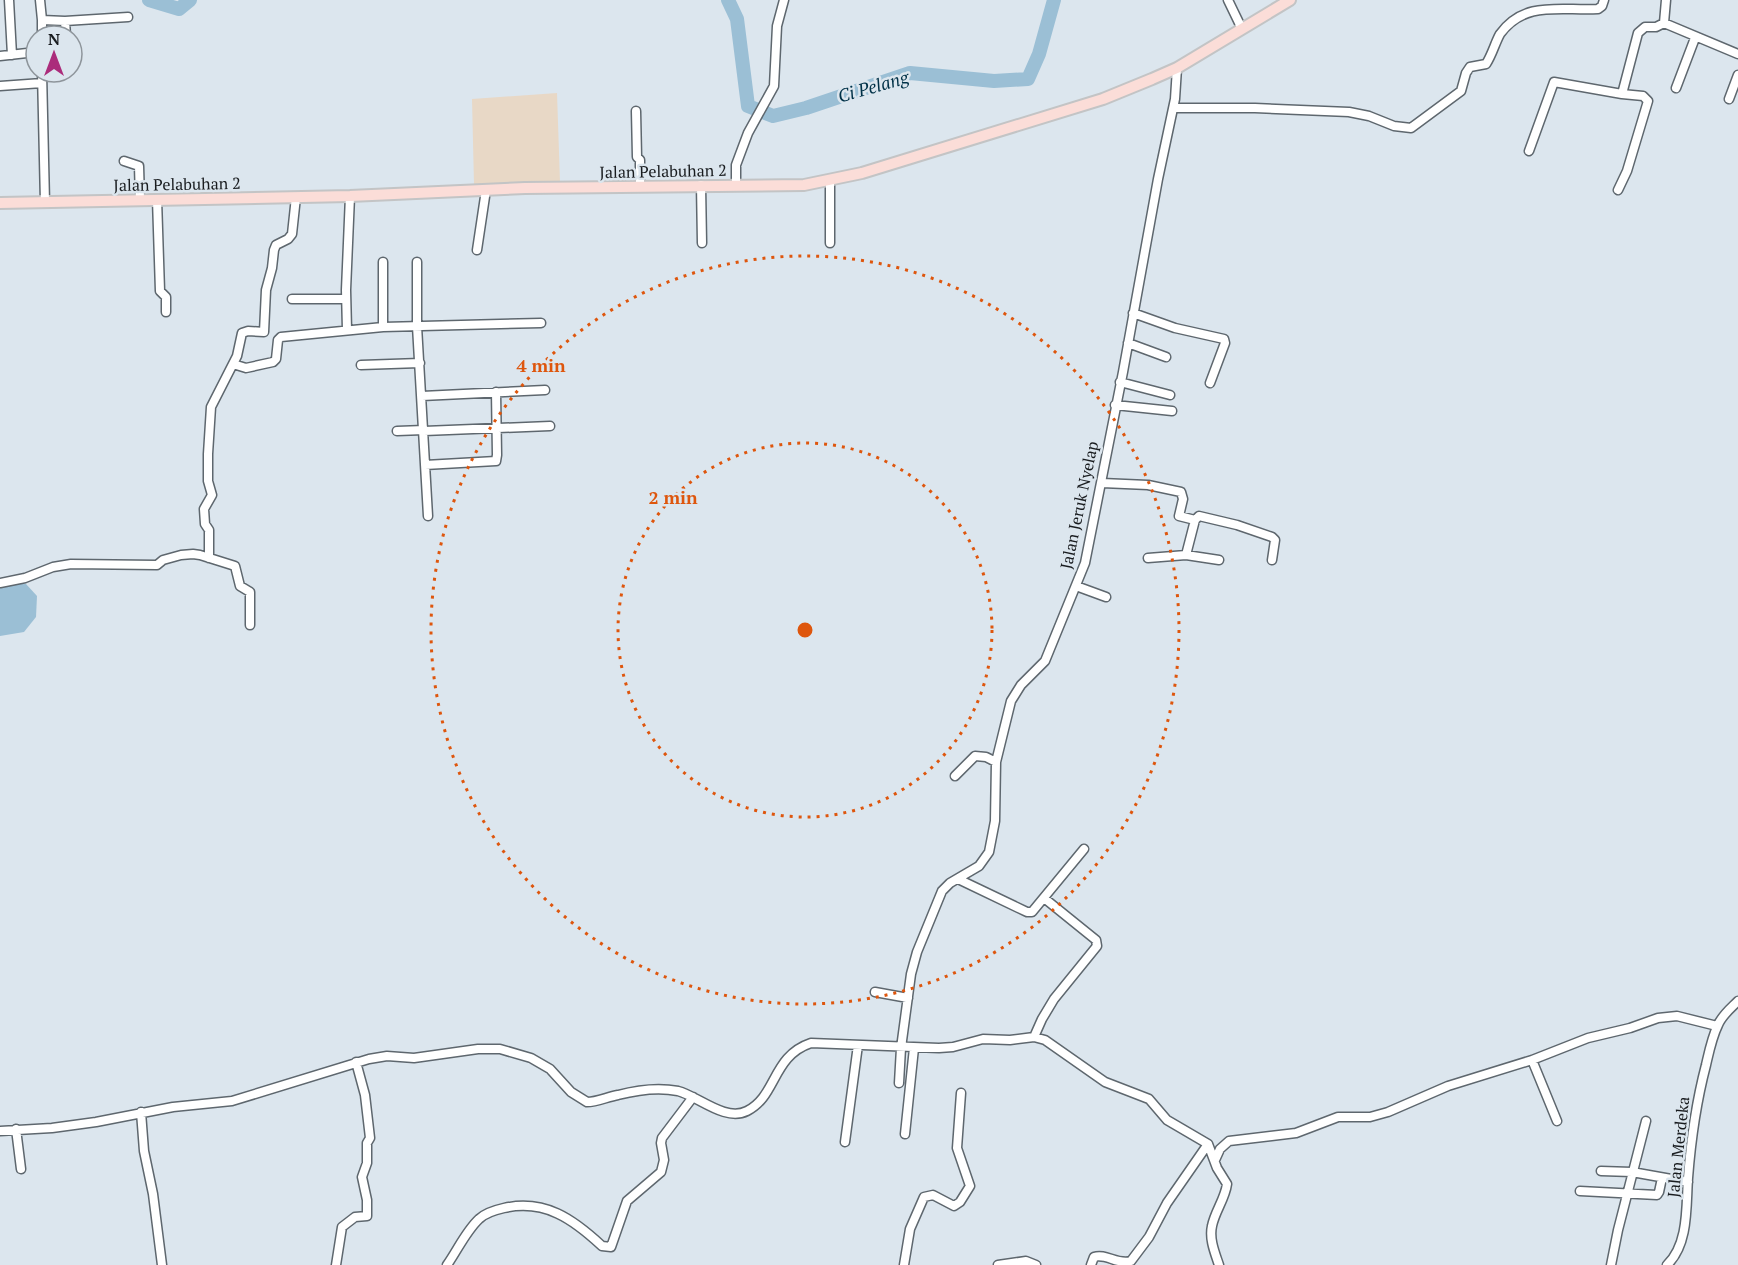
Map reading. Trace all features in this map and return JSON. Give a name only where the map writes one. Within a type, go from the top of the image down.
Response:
[{"type":"main road","name":"Jalan Pelabuhan 2","points":[[0,204],[350,196],[640,186],[804,185],[830,181],[1103,99],[1177,68],[1290,0]]},
{"type":"street","points":[[9,0],[12,55]]},
{"type":"street","points":[[40,0],[42,24]]},
{"type":"street","points":[[736,185],[736,165],[748,133],[774,82],[777,26],[784,0]]},
{"type":"street","points":[[1228,0],[1242,29]]},
{"type":"street","points":[[1174,108],[1348,112],[1369,116],[1400,128],[1411,128],[1461,92],[1468,69],[1486,63],[1500,34],[1519,14],[1546,6],[1599,9],[1604,0]]},
{"type":"street","points":[[1664,23],[1666,0]]},
{"type":"street","points":[[42,20],[65,21],[128,17]]},
{"type":"street","points":[[1664,23],[1695,38],[1738,54]]},
{"type":"street","points":[[1622,94],[1638,33],[1645,27],[1656,27],[1664,23]]},
{"type":"street","points":[[1676,88],[1695,38]]},
{"type":"street","points":[[0,56],[24,54]]},
{"type":"street","name":"Jalan Jeruk Nyelap","points":[[899,1083],[901,1048],[914,963],[936,903],[946,887],[979,866],[986,858],[995,821],[996,762],[1011,701],[1021,685],[1045,661],[1085,563],[1158,179],[1174,108],[1177,68]]},
{"type":"street","points":[[1729,99],[1738,75]]},
{"type":"street","points":[[1529,151],[1554,82],[1643,96],[1648,101],[1618,190]]},
{"type":"street","points":[[0,86],[28,84]]},
{"type":"street","points":[[42,84],[45,203]]},
{"type":"street","points":[[636,111],[640,186]]},
{"type":"street","points":[[124,161],[139,166],[140,200]]},
{"type":"street","points":[[830,181],[830,243]]},
{"type":"street","points":[[700,185],[702,243]]},
{"type":"street","points":[[477,250],[486,190]]},
{"type":"street","points":[[347,330],[350,196]]},
{"type":"street","points":[[210,558],[209,530],[204,509],[212,495],[208,481],[211,407],[240,349],[243,332],[264,332],[266,290],[272,268],[273,250],[276,245],[288,239],[292,234],[296,197]]},
{"type":"street","points":[[157,199],[160,291],[166,297],[166,312]]},
{"type":"street","points":[[383,262],[383,327]]},
{"type":"street","points":[[417,262],[417,326],[428,516]]},
{"type":"street","points":[[292,299],[346,299]]},
{"type":"street","points":[[1133,313],[1175,328],[1224,339],[1225,344],[1210,383]]},
{"type":"street","points":[[233,363],[246,368],[273,362],[276,359],[278,340],[281,337],[383,327],[541,323]]},
{"type":"street","points":[[1128,344],[1166,357]]},
{"type":"street","points":[[362,365],[420,363]]},
{"type":"street","points":[[1120,382],[1170,395]]},
{"type":"street","points":[[422,396],[545,390]]},
{"type":"street","points":[[424,465],[494,462],[497,455],[496,392]]},
{"type":"street","points":[[1115,405],[1172,411]]},
{"type":"street","points":[[398,431],[550,426]]},
{"type":"street","points":[[1102,483],[1148,485],[1181,492],[1183,499],[1178,515],[1195,520]]},
{"type":"street","points":[[1186,555],[1197,516],[1237,525],[1272,537],[1275,540],[1272,560]]},
{"type":"street","points":[[0,583],[71,564],[157,565],[163,560],[181,555],[200,555],[235,566],[240,586],[249,592],[249,625]]},
{"type":"street","points":[[1148,558],[1186,555],[1220,560]]},
{"type":"street","points":[[1076,586],[1106,597]]},
{"type":"street","points":[[955,776],[975,756],[986,757],[996,762]]},
{"type":"street","points":[[958,879],[1030,913],[1035,911],[1084,849]]},
{"type":"street","points":[[1034,1037],[1054,999],[1097,946],[1096,940],[1044,898]]},
{"type":"street","points":[[875,992],[908,998]]},
{"type":"street","name":"Jalan Merdeka","points":[[1667,1265],[1681,1241],[1694,1115],[1717,1026],[1738,1001]]},
{"type":"street","points":[[1215,1160],[1220,1149],[1229,1141],[1296,1132],[1338,1117],[1370,1118],[1448,1086],[1532,1060],[1588,1038],[1630,1028],[1658,1018],[1677,1016],[1717,1026]]},
{"type":"street","points":[[0,1131],[52,1128],[96,1122],[141,1112],[232,1101],[356,1062],[387,1056],[414,1058],[472,1050],[500,1049],[520,1054],[543,1065],[571,1092],[586,1102],[628,1092],[670,1090],[693,1097],[726,1112],[743,1113],[757,1104],[785,1059],[799,1048],[817,1042],[914,1048],[953,1047],[979,1040],[1034,1037],[1050,1042],[1105,1082],[1149,1099],[1167,1120],[1208,1144],[1227,1184],[1211,1227],[1211,1240],[1219,1265]]},
{"type":"street","points":[[845,1142],[858,1045]]},
{"type":"street","points":[[905,1134],[914,1048]]},
{"type":"street","points":[[1532,1060],[1557,1121]]},
{"type":"street","points":[[336,1265],[342,1227],[355,1216],[367,1216],[368,1210],[363,1173],[367,1163],[367,1143],[370,1138],[365,1095],[356,1062]]},
{"type":"street","points":[[904,1265],[910,1229],[924,1197],[933,1196],[954,1206],[960,1202],[970,1188],[970,1181],[957,1144],[961,1092]]},
{"type":"street","points":[[447,1265],[478,1220],[497,1209],[518,1205],[535,1206],[557,1213],[582,1228],[602,1246],[611,1246],[627,1201],[661,1172],[664,1160],[662,1138],[693,1097]]},
{"type":"street","points":[[141,1112],[144,1151],[153,1194],[162,1265]]},
{"type":"street","points":[[1611,1265],[1646,1121]]},
{"type":"street","points":[[16,1129],[21,1169]]},
{"type":"street","points":[[1091,1265],[1094,1257],[1097,1256],[1121,1263],[1131,1261],[1149,1237],[1167,1203],[1208,1144]]},
{"type":"street","points":[[1601,1171],[1632,1172],[1688,1182]]},
{"type":"street","points":[[1580,1191],[1659,1194],[1662,1178]]},
{"type":"street","points":[[998,1265],[1026,1261],[1036,1265]]},
{"type":"shaded area","points":[[557,93],[560,182],[474,185],[472,99]]},
{"type":"water","points":[[0,584],[26,584],[37,596],[36,617],[24,632],[0,636]]},
{"type":"waterway","name":"Ci Pelang","points":[[149,0],[179,9],[190,0]]},
{"type":"waterway","name":"Ci Pelang","points":[[728,0],[737,19],[748,106],[773,116],[806,108],[910,73],[994,81],[1028,79],[1039,54],[1054,0]]}]
